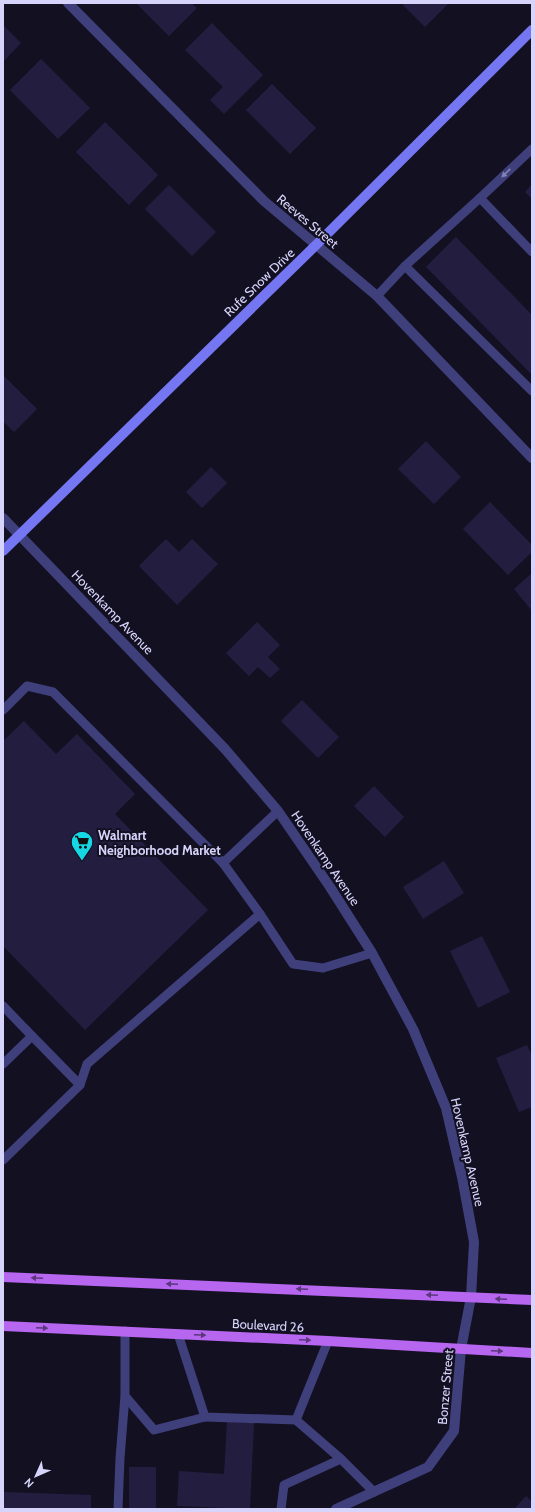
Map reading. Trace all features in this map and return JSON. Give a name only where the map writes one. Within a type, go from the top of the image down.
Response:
[{"type":"main road","name":"Rufe Snow Drive","points":[[3,551],[316,245],[532,30]]},
{"type":"main road","points":[[3,1277],[532,1300]]},
{"type":"main road","name":"Boulevard 26","points":[[3,1326],[328,1341],[532,1353]]},
{"type":"street","name":"Reeves Street","points":[[68,3],[264,201],[377,296],[532,458]]},
{"type":"street","name":"Hovenkamp Avenue","points":[[3,518],[225,748],[278,811],[330,887],[372,953],[413,1029],[446,1108],[462,1177],[474,1242],[471,1297]]},
{"type":"street","name":"Bonzer Street","points":[[336,1509],[428,1467],[454,1431],[461,1349],[471,1297]]},
{"type":"lane","points":[[377,296],[406,266],[532,148]]},
{"type":"lane","points":[[480,198],[532,252]]},
{"type":"lane","points":[[406,266],[532,391]]},
{"type":"lane","points":[[3,710],[27,686],[53,692],[223,863],[260,914],[293,964],[323,968],[372,953]]},
{"type":"lane","points":[[223,863],[278,811]]},
{"type":"lane","points":[[3,1160],[80,1086],[87,1064],[260,914]]},
{"type":"lane","points":[[3,1006],[80,1086]]},
{"type":"lane","points":[[3,1064],[32,1036]]},
{"type":"lane","points":[[118,1509],[125,1396],[125,1332]]},
{"type":"lane","points":[[178,1334],[205,1417]]},
{"type":"lane","points":[[296,1420],[328,1341]]},
{"type":"lane","points":[[125,1396],[154,1430],[205,1417],[296,1420],[341,1459],[374,1492]]},
{"type":"lane","points":[[281,1509],[284,1485],[341,1459]]},
{"type":"building","points":[[136,3],[191,3],[197,8],[169,36]]},
{"type":"building","points":[[405,3],[449,3],[425,27],[403,5]]},
{"type":"building","points":[[212,23],[263,75],[224,114],[210,100],[223,87],[185,50]]},
{"type":"building","points":[[3,25],[21,43],[3,62]]},
{"type":"building","points":[[41,59],[90,108],[58,139],[10,90]]},
{"type":"building","points":[[272,84],[316,128],[290,154],[246,110]]},
{"type":"building","points":[[105,122],[158,175],[129,205],[76,152]]},
{"type":"building","points":[[532,184],[532,199],[525,192]]},
{"type":"building","points":[[169,185],[216,232],[192,256],[145,209]]},
{"type":"building","points":[[456,237],[532,315],[532,375],[426,267]]},
{"type":"building","points":[[3,375],[37,409],[14,432],[5,423],[3,424]]},
{"type":"building","points":[[426,441],[461,477],[434,504],[398,469]]},
{"type":"building","points":[[211,467],[227,483],[202,508],[186,492]]},
{"type":"building","points":[[490,502],[532,545],[532,552],[508,575],[463,529]]},
{"type":"building","points":[[166,539],[179,552],[192,539],[218,564],[177,605],[139,566]]},
{"type":"building","points":[[532,573],[532,611],[514,589]]},
{"type":"building","points":[[257,622],[280,645],[268,657],[280,669],[270,678],[258,667],[249,676],[226,653]]},
{"type":"building","points":[[302,700],[339,737],[318,758],[281,721]]},
{"type":"building","name":"Walmart Neighborhood Market","points":[[24,721],[56,754],[77,734],[135,794],[115,814],[208,910],[85,1030],[3,946],[3,741]]},
{"type":"building","points":[[374,786],[404,817],[385,837],[354,806]]},
{"type":"building","points":[[444,861],[464,893],[423,919],[403,887]]},
{"type":"building","points":[[482,936],[510,992],[478,1008],[450,951]]},
{"type":"building","points":[[527,1045],[532,1056],[532,1107],[519,1112],[496,1058]]},
{"type":"building","points":[[227,1422],[254,1423],[250,1509],[177,1506],[179,1471],[224,1474]]},
{"type":"building","points":[[129,1467],[156,1467],[156,1509],[129,1509]]},
{"type":"building","points":[[4,1492],[91,1495],[91,1509],[3,1509]]},
{"type":"building","points":[[526,1496],[532,1502],[532,1509],[514,1509]]},
{"type":"place","name":"Walmart Neighborhood Market","points":[[82,862]]}]
